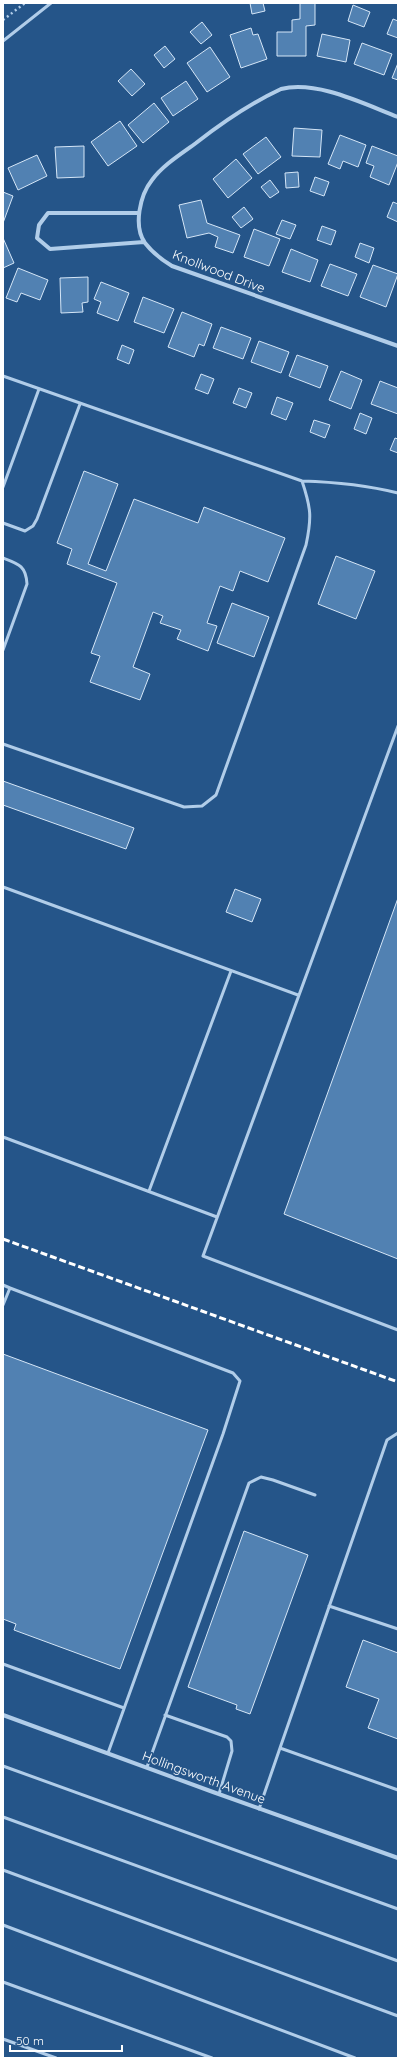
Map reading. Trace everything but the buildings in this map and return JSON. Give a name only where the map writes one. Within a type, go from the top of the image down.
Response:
[{"type":"street","points":[[139,214],[48,213],[39,225],[37,238],[50,249],[144,242],[139,214],[144,192],[152,179],[164,167],[216,127],[281,89],[292,87],[316,89],[398,117]]},
{"type":"street","name":"Knollwood Drive","points":[[144,242],[162,260],[172,266],[398,346]]},
{"type":"street","name":"Hollingsworth Avenue","points":[[3,1715],[259,1809],[398,1858]]},
{"type":"lane","points":[[3,41],[51,3]]},
{"type":"lane","points":[[3,376],[302,481],[355,485],[398,493]]},
{"type":"lane","points":[[3,488],[39,389]]},
{"type":"lane","points":[[3,523],[25,530],[33,526],[37,519],[80,404]]},
{"type":"lane","points":[[3,744],[184,807],[202,806],[216,795],[306,545],[310,523],[310,508],[302,481]]},
{"type":"lane","points":[[3,558],[19,564],[27,573],[27,584],[3,650]]},
{"type":"lane","points":[[398,726],[203,1256],[398,1330]]},
{"type":"lane","points":[[3,887],[298,995]]},
{"type":"lane","points":[[149,1191],[231,971]]},
{"type":"lane","points":[[3,1137],[217,1217]]},
{"type":"lane","points":[[3,1285],[233,1373],[240,1381],[231,1412],[108,1753]]},
{"type":"lane","points":[[3,1305],[10,1288]]},
{"type":"lane","points":[[259,1809],[387,1440],[398,1433]]},
{"type":"lane","points":[[147,1767],[249,1483],[261,1477],[274,1480],[315,1495]]},
{"type":"lane","points":[[329,1606],[398,1629]]},
{"type":"lane","points":[[3,1664],[124,1708]]},
{"type":"lane","points":[[165,1715],[227,1737],[231,1740],[232,1751],[219,1794]]},
{"type":"lane","points":[[280,1748],[398,1790]]},
{"type":"lane","points":[[3,1766],[398,1909]]},
{"type":"lane","points":[[3,1817],[398,1961]]},
{"type":"lane","points":[[3,1870],[398,2016]]},
{"type":"lane","points":[[3,1925],[355,2058]]},
{"type":"lane","points":[[3,1982],[212,2058]]},
{"type":"lane","points":[[3,2039],[56,2058]]},
{"type":"path","points":[[3,20],[25,3]]},
{"type":"railway","points":[[3,1239],[398,1382]]}]
